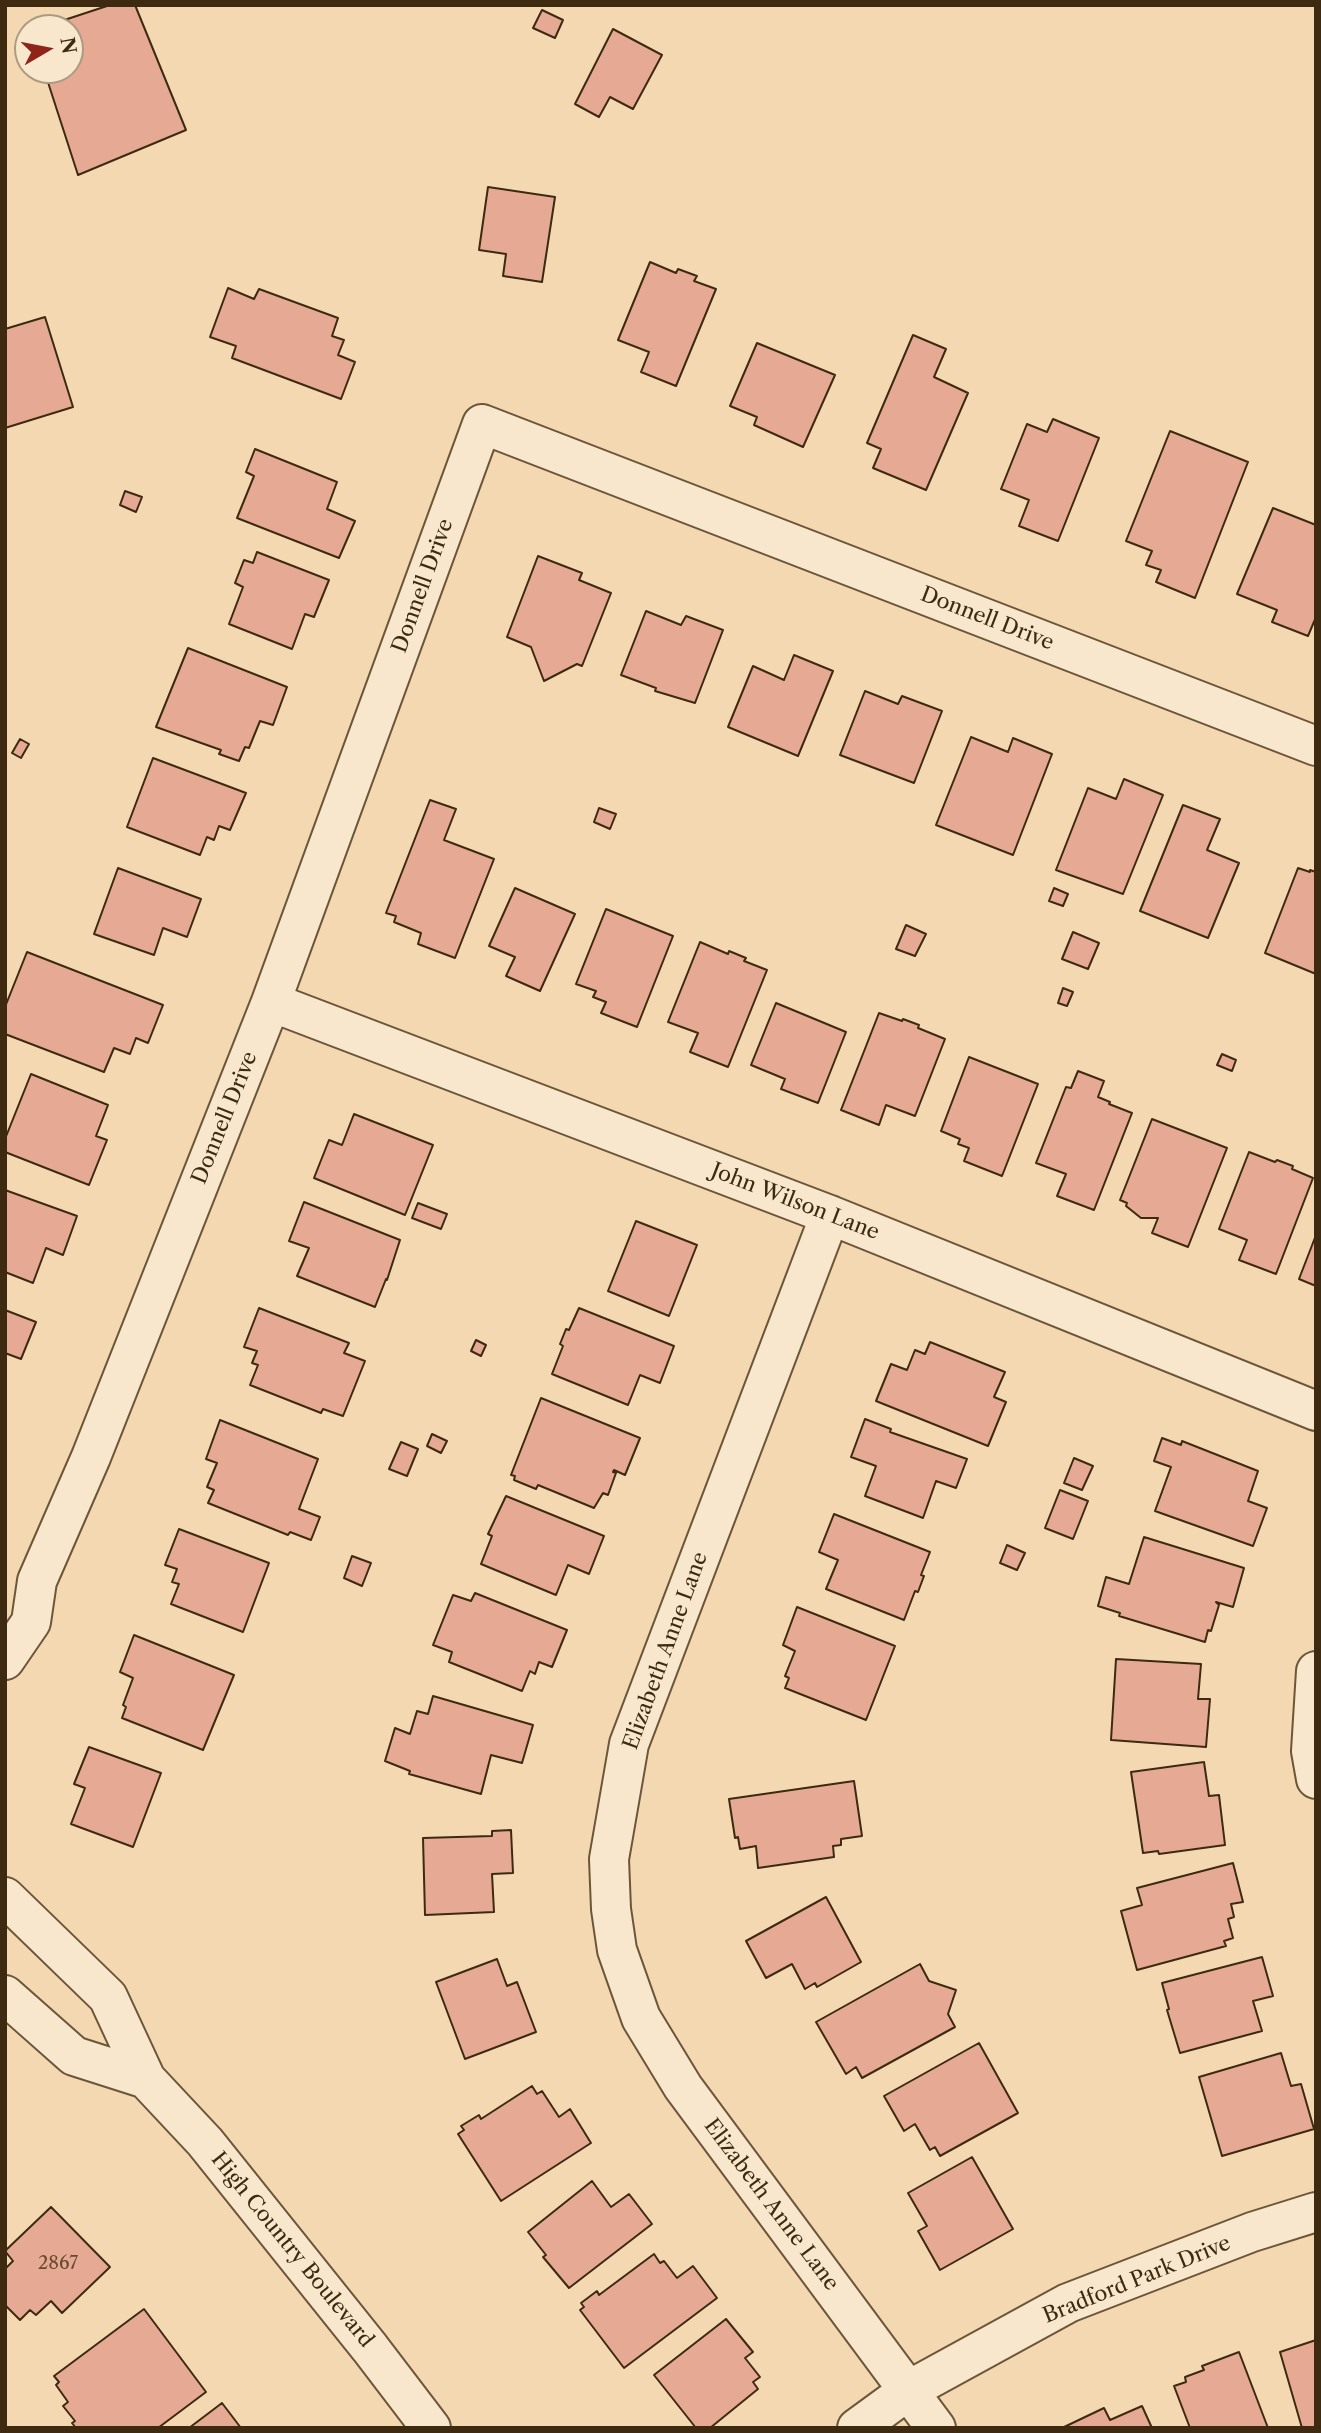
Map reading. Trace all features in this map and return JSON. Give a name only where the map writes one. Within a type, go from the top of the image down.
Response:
[{"type":"street","name":"Donnell Drive","points":[[5,1660],[31,1622],[37,1581],[91,1457],[271,1002],[482,424],[1316,746]]},
{"type":"street","name":"John Wilson Lane","points":[[271,1002],[830,1215],[1316,1411]]},
{"type":"street","name":"Elizabeth Anne Lane","points":[[830,1215],[629,1744],[609,1859],[611,1909],[617,1950],[641,2018],[683,2087],[936,2428]]},
{"type":"street","points":[[5,1602],[37,1581]]},
{"type":"street","points":[[1316,1671],[1311,1751],[1316,1779]]},
{"type":"street","name":"High Country Boulevard","points":[[5,1897],[108,1997],[146,2079],[205,2142],[431,2428]]},
{"type":"street","name":"High Country Boulevard","points":[[5,1995],[74,2056],[146,2079]]},
{"type":"street","name":"Bradford Park Drive","points":[[857,2428],[909,2390],[1068,2303],[1252,2232],[1316,2212]]},
{"type":"building","points":[[110,5],[135,5],[186,130],[78,175],[49,84],[84,84],[83,14]]},
{"type":"building","points":[[542,10],[563,20],[555,38],[533,28]]},
{"type":"building","points":[[613,29],[662,55],[633,109],[610,97],[599,117],[575,104]]},
{"type":"building","points":[[488,187],[555,197],[542,282],[503,276],[506,254],[479,250]]},
{"type":"building","points":[[650,262],[676,273],[678,269],[697,276],[694,281],[716,289],[676,386],[641,372],[649,352],[618,340]]},
{"type":"building","points":[[228,288],[254,299],[259,289],[338,318],[332,336],[344,340],[338,355],[355,362],[341,399],[232,358],[236,346],[210,337]]},
{"type":"building","points":[[45,317],[73,407],[5,428],[5,329]]},
{"type":"building","points":[[913,335],[946,349],[934,377],[968,393],[926,490],[873,468],[881,449],[867,443]]},
{"type":"building","points":[[757,343],[835,375],[803,447],[754,425],[757,417],[730,406]]},
{"type":"building","points":[[1053,419],[1099,438],[1058,541],[1019,526],[1029,500],[1001,489],[1027,424],[1047,432]]},
{"type":"building","points":[[1170,431],[1248,462],[1195,598],[1156,582],[1161,570],[1146,565],[1152,551],[1126,541]]},
{"type":"building","points":[[255,449],[337,482],[327,509],[355,521],[339,558],[237,518],[254,476],[246,472]]},
{"type":"building","points":[[125,491],[142,497],[136,512],[120,505]]},
{"type":"building","points":[[1273,508],[1316,525],[1316,617],[1308,636],[1272,622],[1277,610],[1237,594]]},
{"type":"building","points":[[257,552],[329,580],[314,617],[305,614],[292,649],[229,624],[243,587],[235,583],[244,560],[253,563]]},
{"type":"building","points":[[538,556],[582,573],[579,580],[611,593],[582,666],[577,664],[544,681],[531,647],[507,637]]},
{"type":"building","points":[[646,611],[681,625],[686,616],[723,630],[695,703],[655,691],[656,688],[621,675]]},
{"type":"building","points":[[188,648],[287,687],[273,725],[260,721],[249,748],[245,747],[239,761],[219,754],[221,750],[156,727]]},
{"type":"building","points":[[794,655],[833,671],[798,756],[728,727],[753,666],[784,680]]},
{"type":"building","points":[[865,691],[898,704],[902,696],[942,711],[914,783],[840,755]]},
{"type":"building","points":[[971,737],[1008,752],[1013,738],[1052,754],[1013,855],[936,825]]},
{"type":"building","points":[[20,739],[29,744],[21,758],[12,753]]},
{"type":"building","points":[[153,758],[246,793],[230,830],[219,826],[214,840],[207,837],[200,855],[127,827]]},
{"type":"building","points":[[1124,779],[1163,795],[1123,894],[1056,870],[1088,788],[1116,799]]},
{"type":"building","points":[[430,800],[456,809],[444,840],[494,859],[455,958],[418,944],[421,933],[394,922],[396,916],[386,913]]},
{"type":"building","points":[[1183,805],[1220,819],[1207,850],[1239,863],[1208,938],[1140,911]]},
{"type":"building","points":[[599,808],[616,814],[610,829],[594,822]]},
{"type":"building","points":[[118,868],[201,899],[187,937],[163,928],[154,955],[94,934]]},
{"type":"building","points":[[1298,868],[1316,872],[1316,974],[1265,953]]},
{"type":"building","points":[[515,888],[575,914],[540,991],[506,976],[515,957],[489,946]]},
{"type":"building","points":[[1054,888],[1068,894],[1063,906],[1049,901]]},
{"type":"building","points":[[606,909],[673,936],[637,1027],[601,1013],[606,1002],[593,997],[596,991],[576,984]]},
{"type":"building","points":[[906,925],[926,934],[915,956],[896,949]]},
{"type":"building","points":[[1073,932],[1099,943],[1088,969],[1062,959]]},
{"type":"building","points":[[700,942],[728,954],[729,951],[746,958],[744,961],[767,970],[728,1067],[690,1052],[698,1033],[668,1022]]},
{"type":"building","points":[[27,952],[163,1005],[148,1043],[136,1038],[130,1054],[114,1048],[104,1072],[5,1034],[5,1007]]},
{"type":"building","points":[[1063,988],[1073,992],[1067,1006],[1058,1003]]},
{"type":"building","points":[[776,1003],[846,1032],[818,1103],[781,1089],[785,1079],[751,1065]]},
{"type":"building","points":[[879,1013],[919,1025],[918,1028],[945,1039],[915,1116],[886,1105],[879,1125],[841,1110]]},
{"type":"building","points":[[1222,1054],[1236,1060],[1232,1071],[1217,1065]]},
{"type":"building","points":[[969,1057],[1038,1084],[1002,1176],[964,1161],[969,1148],[958,1144],[960,1139],[941,1131]]},
{"type":"building","points":[[1078,1071],[1104,1081],[1098,1097],[1132,1113],[1094,1210],[1057,1196],[1066,1174],[1036,1163],[1066,1087],[1071,1088]]},
{"type":"building","points":[[31,1074],[108,1105],[96,1136],[107,1140],[89,1185],[5,1152],[5,1139]]},
{"type":"building","points":[[354,1114],[433,1145],[405,1215],[314,1178],[329,1140],[342,1145]]},
{"type":"building","points":[[1152,1119],[1227,1148],[1188,1247],[1152,1233],[1158,1218],[1141,1218],[1126,1206],[1127,1203],[1120,1200]]},
{"type":"building","points":[[1249,1152],[1293,1166],[1292,1169],[1313,1178],[1276,1274],[1239,1260],[1247,1240],[1219,1229]]},
{"type":"building","points":[[5,1190],[77,1216],[63,1255],[46,1248],[33,1283],[5,1272]]},
{"type":"building","points":[[304,1202],[400,1240],[375,1307],[297,1276],[309,1248],[289,1241]]},
{"type":"building","points":[[418,1203],[447,1214],[441,1229],[412,1218]]},
{"type":"building","points":[[636,1221],[697,1245],[669,1316],[608,1291]]},
{"type":"building","points":[[1316,1235],[1316,1286],[1299,1279]]},
{"type":"building","points":[[259,1308],[349,1343],[344,1353],[365,1361],[343,1416],[323,1409],[321,1413],[250,1385],[258,1365],[252,1363],[257,1351],[244,1347]]},
{"type":"building","points":[[579,1308],[674,1346],[660,1383],[640,1375],[628,1405],[552,1374],[563,1346],[560,1344],[566,1329],[569,1330]]},
{"type":"building","points":[[5,1310],[36,1322],[21,1359],[5,1353]]},
{"type":"building","points":[[476,1340],[486,1345],[481,1356],[471,1351]]},
{"type":"building","points":[[930,1342],[1005,1372],[994,1397],[1006,1402],[988,1446],[876,1401],[891,1364],[907,1370],[915,1350],[925,1354]]},
{"type":"building","points":[[541,1398],[640,1438],[625,1475],[614,1470],[616,1473],[608,1495],[603,1493],[594,1508],[538,1485],[536,1489],[514,1480],[515,1476],[511,1475]]},
{"type":"building","points":[[865,1419],[891,1429],[890,1432],[967,1459],[956,1488],[936,1481],[923,1518],[865,1496],[876,1466],[851,1457]]},
{"type":"building","points":[[220,1420],[318,1459],[299,1509],[320,1517],[311,1540],[290,1532],[288,1535],[208,1503],[214,1490],[207,1487],[217,1463],[206,1459]]},
{"type":"building","points":[[432,1434],[447,1441],[441,1453],[427,1446]]},
{"type":"building","points":[[1162,1438],[1181,1445],[1182,1441],[1258,1471],[1248,1501],[1267,1508],[1253,1546],[1155,1511],[1171,1467],[1154,1461]]},
{"type":"building","points":[[401,1442],[418,1449],[407,1476],[389,1469]]},
{"type":"building","points":[[1074,1458],[1093,1466],[1082,1490],[1064,1483]]},
{"type":"building","points":[[1060,1490],[1088,1501],[1073,1539],[1045,1528]]},
{"type":"building","points":[[506,1496],[604,1536],[589,1574],[568,1565],[556,1595],[481,1564],[492,1536],[488,1534]]},
{"type":"building","points":[[834,1514],[930,1552],[918,1592],[915,1591],[904,1620],[826,1589],[838,1560],[819,1552]]},
{"type":"building","points":[[179,1529],[269,1563],[243,1632],[171,1604],[179,1584],[172,1582],[177,1569],[165,1565]]},
{"type":"building","points":[[1144,1537],[1244,1568],[1233,1607],[1216,1602],[1219,1605],[1205,1642],[1119,1616],[1120,1613],[1098,1606],[1106,1577],[1129,1584]]},
{"type":"building","points":[[1007,1545],[1025,1553],[1017,1570],[1000,1563]]},
{"type":"building","points":[[352,1556],[371,1563],[362,1586],[344,1578]]},
{"type":"building","points":[[475,1593],[567,1630],[552,1667],[539,1662],[535,1674],[530,1671],[522,1691],[449,1662],[452,1652],[433,1645],[453,1595],[471,1601]]},
{"type":"building","points":[[797,1607],[895,1646],[866,1720],[785,1688],[789,1678],[785,1676],[795,1651],[783,1645]]},
{"type":"building","points":[[134,1635],[234,1675],[203,1750],[122,1718],[126,1707],[123,1705],[133,1678],[120,1672]]},
{"type":"building","points":[[1116,1659],[1201,1664],[1198,1699],[1210,1699],[1206,1747],[1111,1740]]},
{"type":"building","points":[[433,1696],[533,1725],[522,1763],[491,1755],[481,1794],[409,1774],[410,1771],[385,1761],[395,1728],[410,1734],[417,1711],[428,1714]]},
{"type":"building","points":[[89,1747],[161,1773],[133,1847],[71,1824],[85,1788],[74,1784]]},
{"type":"building","points":[[1204,1762],[1209,1796],[1219,1795],[1225,1845],[1159,1854],[1158,1851],[1143,1853],[1131,1772]]},
{"type":"building","points":[[854,1781],[862,1836],[841,1839],[841,1845],[833,1846],[834,1857],[758,1868],[756,1846],[740,1849],[738,1837],[735,1838],[729,1799]]},
{"type":"building","points":[[511,1830],[513,1873],[492,1874],[494,1912],[425,1915],[423,1838],[492,1836],[492,1831]]},
{"type":"building","points":[[1233,1863],[1243,1902],[1231,1904],[1234,1917],[1228,1919],[1233,1938],[1224,1941],[1226,1946],[1137,1970],[1121,1911],[1142,1905],[1137,1888]]},
{"type":"building","points":[[826,1897],[861,1962],[817,1987],[815,1983],[805,1989],[792,1964],[766,1978],[746,1941]]},
{"type":"building","points":[[1262,1957],[1273,1996],[1253,2001],[1262,2031],[1180,2053],[1162,1983]]},
{"type":"building","points":[[497,1959],[507,1986],[517,1982],[536,2032],[465,2059],[436,1982]]},
{"type":"building","points":[[920,1964],[929,1981],[956,1990],[948,2014],[955,2027],[862,2078],[856,2067],[846,2074],[816,2022]]},
{"type":"building","points":[[979,2043],[1018,2113],[940,2156],[935,2147],[930,2150],[915,2124],[904,2131],[884,2096]]},
{"type":"building","points":[[1281,2053],[1291,2086],[1301,2084],[1314,2129],[1222,2156],[1199,2077]]},
{"type":"building","points":[[532,2086],[537,2094],[542,2091],[559,2117],[570,2109],[591,2143],[501,2201],[458,2134],[464,2130],[461,2126],[479,2115],[481,2119]]},
{"type":"building","points":[[972,2157],[1013,2229],[940,2270],[918,2231],[927,2226],[908,2193]]},
{"type":"building","points":[[592,2181],[611,2207],[629,2194],[652,2224],[569,2288],[543,2257],[546,2255],[528,2232]]},
{"type":"building","points":[[51,2207],[110,2267],[62,2313],[51,2301],[36,2315],[30,2310],[20,2320],[5,2305],[5,2269],[13,2261],[5,2251]]},
{"type":"building","points":[[654,2254],[660,2263],[664,2261],[677,2278],[693,2266],[717,2298],[624,2368],[580,2310],[584,2307],[581,2303],[597,2291],[599,2295]]},
{"type":"building","points":[[144,2309],[206,2392],[158,2428],[76,2428],[72,2423],[75,2421],[63,2406],[68,2402],[56,2385],[59,2382],[54,2376]]},
{"type":"building","points":[[726,2319],[753,2352],[745,2358],[760,2377],[753,2382],[758,2389],[710,2428],[696,2428],[654,2375]]},
{"type":"building","points":[[1316,2340],[1316,2428],[1302,2428],[1280,2352]]},
{"type":"building","points":[[1239,2352],[1268,2428],[1190,2428],[1174,2386],[1186,2382],[1185,2377],[1204,2370],[1202,2366]]},
{"type":"building","points":[[222,2403],[241,2428],[189,2428]]},
{"type":"building","points":[[1142,2406],[1152,2428],[1062,2428],[1104,2408],[1110,2420]]}]
